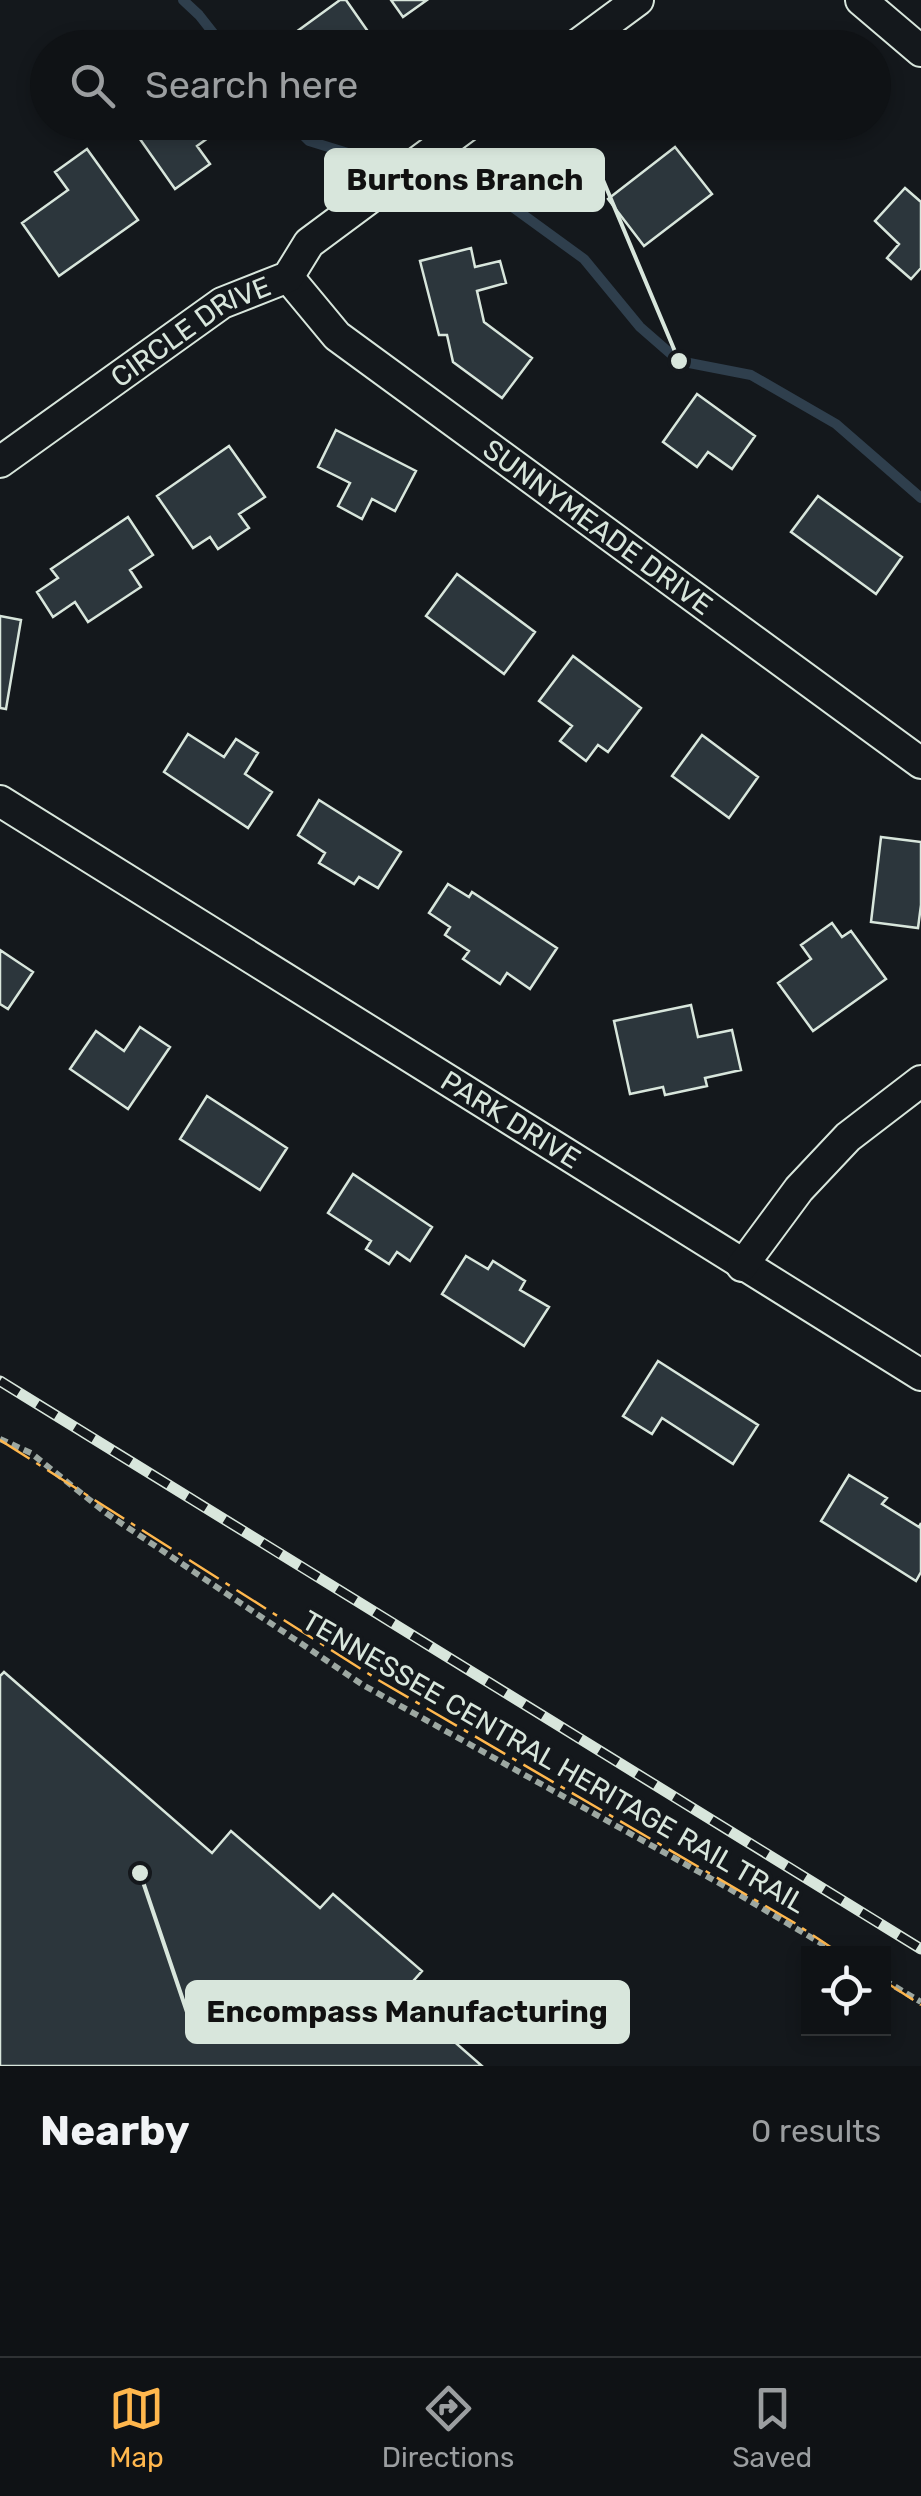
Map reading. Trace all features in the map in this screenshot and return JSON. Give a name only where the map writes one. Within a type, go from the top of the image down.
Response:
[{"type":"street","points":[[598,30],[638,0]]},
{"type":"street","points":[[861,0],[921,51]]},
{"type":"street","name":"CIRCLE DRIVE","points":[[0,462],[222,303],[288,277],[309,243],[448,140]]},
{"type":"street","name":"SUNNYMEADE DRIVE","points":[[288,277],[337,336],[921,763]]},
{"type":"street","name":"PARK DRIVE","points":[[0,801],[921,1375]]},
{"type":"street","points":[[742,1266],[798,1189],[848,1136],[921,1080]]},
{"type":"path","name":"TENNESSEE CENTRAL HERITAGE RAIL TRAIL","points":[[0,1439],[31,1453],[106,1513],[363,1685],[826,1946]]},
{"type":"path","points":[[891,1984],[921,2002]]},
{"type":"building","points":[[340,0],[346,0],[367,30],[299,30]]},
{"type":"building","points":[[391,0],[427,0],[403,17]]},
{"type":"building","points":[[141,140],[205,140],[197,146],[210,164],[175,189]]},
{"type":"building","points":[[675,147],[712,194],[644,246],[608,199]]},
{"type":"building","points":[[87,149],[138,220],[59,276],[22,223],[68,190],[55,172]]},
{"type":"building","points":[[905,188],[921,202],[921,268],[911,279],[887,258],[899,244],[875,221]]},
{"type":"building","points":[[471,248],[475,267],[500,261],[506,283],[477,291],[484,322],[532,358],[502,398],[453,362],[447,335],[439,335],[420,261]]},
{"type":"building","points":[[697,394],[755,436],[732,469],[708,452],[697,467],[663,442]]},
{"type":"building","points":[[336,430],[416,471],[395,511],[372,499],[362,519],[338,506],[350,483],[318,467]]},
{"type":"building","points":[[229,446],[265,497],[239,514],[249,528],[218,549],[210,537],[193,548],[157,496]]},
{"type":"building","points":[[818,496],[902,557],[876,594],[791,532]]},
{"type":"building","points":[[128,517],[153,555],[130,570],[141,587],[88,622],[75,602],[53,617],[37,592],[58,578],[51,569]]},
{"type":"building","points":[[457,574],[535,632],[504,674],[426,616]]},
{"type":"building","points":[[0,616],[21,620],[6,709],[0,708]]},
{"type":"building","points":[[573,656],[641,708],[608,752],[598,745],[586,761],[560,741],[572,726],[539,701]]},
{"type":"building","points":[[188,734],[224,757],[236,739],[258,753],[245,774],[272,792],[248,828],[164,772]]},
{"type":"building","points":[[702,735],[758,777],[729,818],[672,776]]},
{"type":"building","points":[[319,800],[401,852],[378,888],[359,877],[354,884],[319,863],[325,853],[298,835]]},
{"type":"building","points":[[881,837],[921,842],[918,928],[871,922]]},
{"type":"building","points":[[448,884],[469,897],[472,892],[557,948],[530,989],[507,973],[500,984],[463,959],[469,951],[445,935],[450,927],[429,913]]},
{"type":"building","points":[[832,923],[842,937],[851,931],[886,979],[813,1031],[778,983],[811,959],[801,945]]},
{"type":"building","points":[[0,950],[33,972],[8,1009],[0,1004]]},
{"type":"building","points":[[691,1005],[698,1037],[732,1030],[741,1070],[705,1078],[707,1086],[665,1095],[663,1087],[630,1094],[614,1021]]},
{"type":"building","points":[[140,1027],[170,1047],[128,1109],[70,1069],[96,1031],[124,1051]]},
{"type":"building","points":[[207,1096],[287,1148],[260,1190],[180,1139]]},
{"type":"building","points":[[353,1174],[432,1227],[410,1261],[397,1252],[389,1264],[366,1249],[371,1241],[328,1213]]},
{"type":"building","points":[[466,1256],[488,1269],[493,1261],[525,1281],[520,1290],[549,1307],[524,1346],[442,1294]]},
{"type":"building","points":[[658,1361],[758,1425],[733,1464],[662,1418],[652,1434],[623,1416]]},
{"type":"building","points":[[849,1475],[887,1498],[882,1504],[919,1527],[921,1523],[921,1572],[916,1581],[821,1521]]},
{"type":"building","points":[[4,1672],[212,1853],[231,1831],[320,1908],[333,1894],[422,1971],[401,1995],[482,2066],[0,2066],[0,1676]]},
{"type":"waterway","points":[[183,0],[211,30]]},
{"type":"waterway","points":[[308,140],[377,162]]},
{"type":"waterway","points":[[445,174],[496,195],[584,259],[640,327],[679,361],[751,375],[836,424],[921,498]]},
{"type":"railway","points":[[0,1381],[921,1949]]},
{"type":"power","points":[[0,1440],[380,1681],[829,1946]]},
{"type":"power","points":[[891,1986],[921,2005]]},
{"type":"place","name":"Burtons Branch","points":[[679,361]]},
{"type":"place","name":"Encompass Manufacturing","points":[[140,1873]]}]
